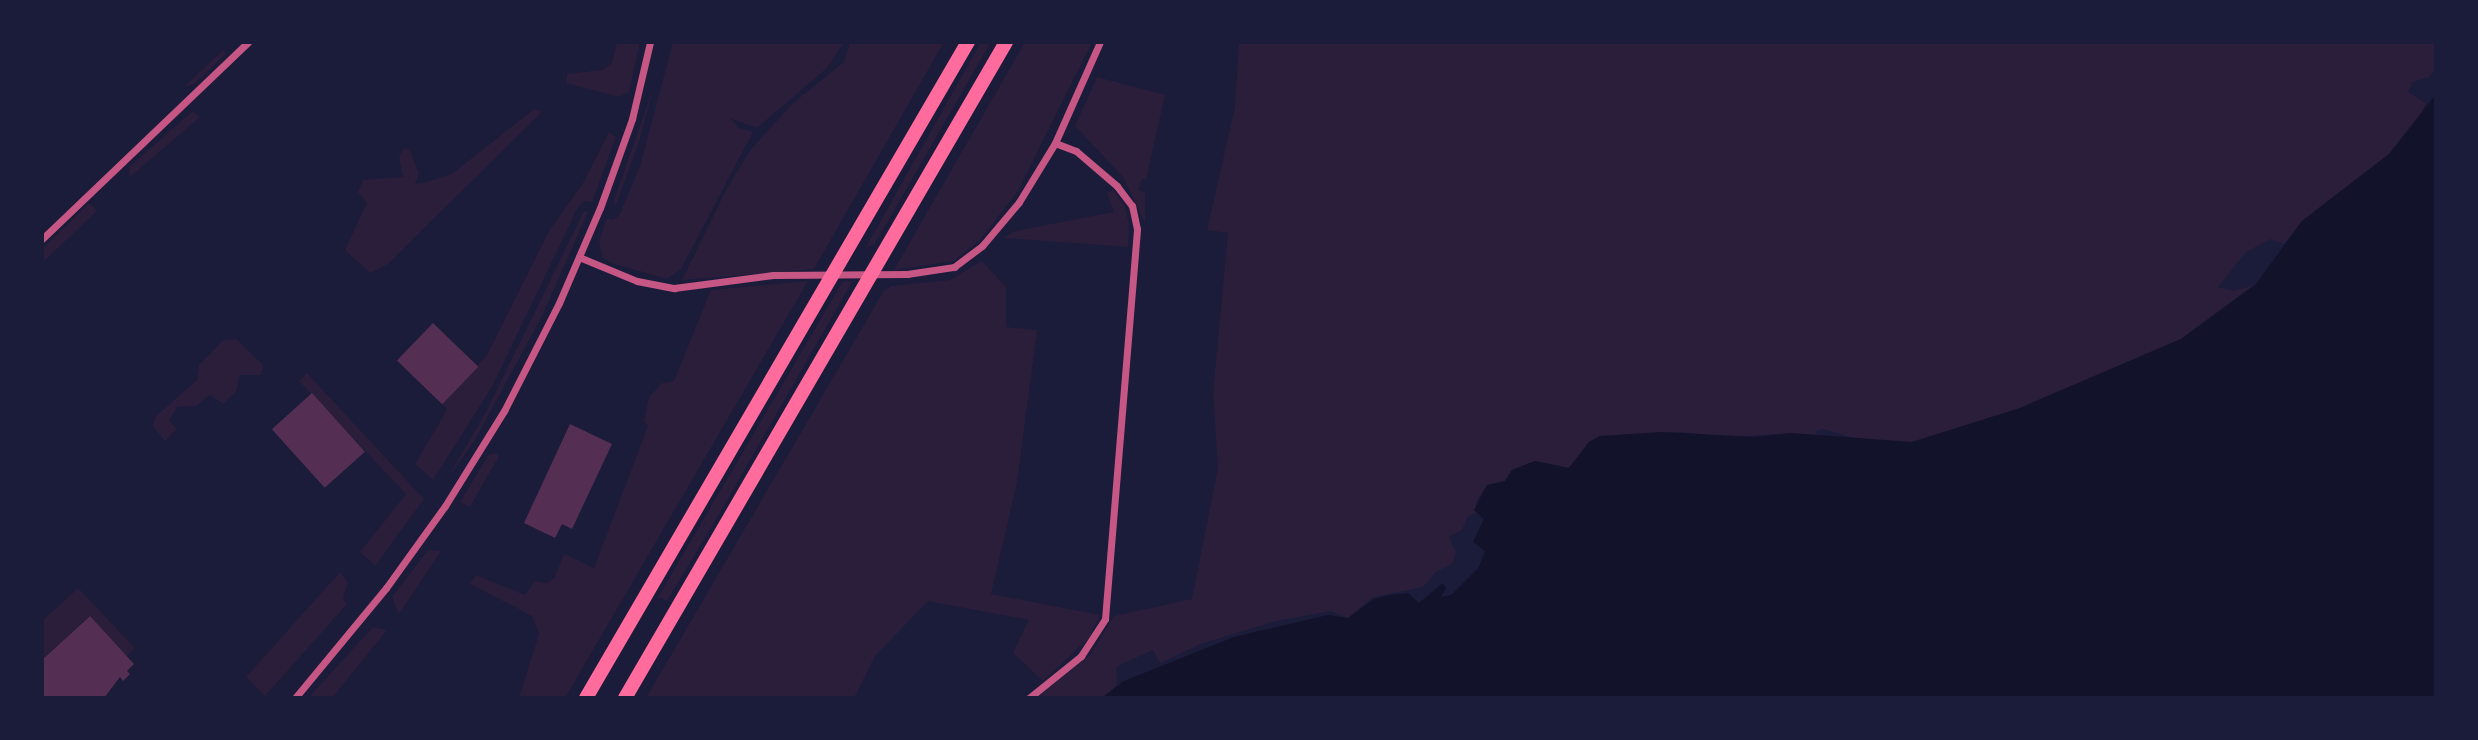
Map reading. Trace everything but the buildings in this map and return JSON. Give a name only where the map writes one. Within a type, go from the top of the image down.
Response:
[{"type":"highway","points":[[586,698],[968,42]]},
{"type":"highway","points":[[625,698],[1006,42]]},
{"type":"street","points":[[42,239],[248,42]]},
{"type":"street","points":[[295,698],[380,596],[446,506],[504,411],[579,257],[632,119],[650,42]]},
{"type":"street","points":[[579,257],[637,281],[674,288],[774,275],[907,274],[954,267],[1002,225],[1055,143],[1100,42]]},
{"type":"street","points":[[1029,698],[1081,656],[1105,619],[1138,229],[1132,206],[1117,186],[1076,151],[1055,143]]},
{"type":"shaded area","points":[[617,42],[640,42],[629,92],[619,97],[566,83],[567,74],[602,70],[612,63]]},
{"type":"shaded area","points":[[673,42],[844,42],[827,68],[757,128],[730,118],[739,128],[753,132],[681,269],[667,279],[611,263],[602,257],[599,240],[607,218],[613,220],[620,214],[640,166]]},
{"type":"shaded area","points":[[850,42],[944,42],[814,269],[682,280],[727,188],[752,148],[793,103],[844,62]]},
{"type":"shaded area","points":[[981,42],[991,42],[874,245],[866,247]]},
{"type":"shaded area","points":[[1025,42],[1092,42],[1018,191],[980,240],[954,261],[894,270]]},
{"type":"shaded area","points":[[1239,42],[2436,42],[2436,69],[2429,77],[2413,82],[2408,92],[2426,103],[2415,125],[2389,154],[2302,221],[2284,244],[2271,239],[2246,252],[2218,287],[2234,291],[2254,285],[2181,339],[2020,408],[1912,442],[1864,441],[1823,429],[1815,431],[1819,437],[1791,433],[1731,437],[1680,432],[1600,436],[1589,442],[1569,468],[1535,461],[1512,470],[1505,481],[1487,485],[1476,502],[1476,513],[1468,516],[1462,530],[1449,537],[1456,553],[1452,564],[1436,572],[1423,587],[1373,597],[1348,618],[1331,611],[1276,621],[1201,644],[1160,663],[1153,650],[1116,667],[1117,685],[1102,698],[1037,698],[1090,655],[1114,616],[1192,599],[1218,468],[1213,393],[1228,233],[1207,230],[1235,107]]},
{"type":"shaded area","points":[[223,50],[226,54],[194,84],[184,87]]},
{"type":"shaded area","points":[[1097,77],[1165,95],[1146,179],[1142,179],[1138,190],[1145,193],[1145,223],[1123,177],[1075,126]]},
{"type":"shaded area","points":[[653,89],[639,142],[615,208],[614,200]]},
{"type":"shaded area","points":[[2436,94],[2436,698],[1102,698],[1124,681],[1234,637],[1328,615],[1348,618],[1374,599],[1390,595],[1408,593],[1419,603],[1443,583],[1446,588],[1441,597],[1451,595],[1479,567],[1485,551],[1473,542],[1484,519],[1474,510],[1487,485],[1505,481],[1512,470],[1535,461],[1569,468],[1589,442],[1600,436],[1661,432],[1754,437],[1791,433],[1912,442],[2020,408],[2181,339],[2256,284],[2302,221],[2389,154]]},
{"type":"shaded area","points":[[534,109],[542,112],[388,264],[370,273],[345,250],[367,203],[358,192],[363,180],[403,177],[399,156],[404,148],[409,149],[419,173],[415,184],[423,183],[452,174]]},
{"type":"shaded area","points":[[193,111],[200,117],[130,177],[129,167]]},
{"type":"shaded area","points":[[609,132],[616,137],[592,202],[584,201],[578,207],[493,385],[433,480],[415,464],[447,410],[442,404],[487,355],[549,231],[583,183]]},
{"type":"shaded area","points":[[1113,190],[1124,205],[1129,223],[1128,247],[1004,238],[1015,231],[1114,212],[1107,193]]},
{"type":"shaded area","points":[[89,203],[97,211],[42,263],[42,249]]},
{"type":"shaded area","points":[[584,211],[588,212],[542,316],[475,440],[447,479],[487,410]]},
{"type":"shaded area","points":[[982,261],[1006,287],[1006,327],[1037,330],[1017,483],[991,594],[1100,615],[1089,638],[1043,681],[1013,653],[1029,620],[928,601],[875,656],[854,698],[646,698],[883,292],[891,286],[950,280]]},
{"type":"shaded area","points":[[808,281],[565,698],[519,698],[539,634],[532,616],[470,584],[476,575],[525,595],[535,581],[547,583],[554,578],[564,554],[594,568],[648,426],[644,421],[649,397],[662,383],[674,381],[711,290]]},
{"type":"shaded area","points":[[843,281],[852,282],[715,521],[667,601],[658,597]]},
{"type":"shaded area","points":[[236,339],[263,365],[261,375],[240,375],[236,392],[223,404],[210,395],[196,406],[177,407],[169,421],[177,429],[165,441],[153,426],[156,416],[197,380],[199,365],[223,340]]},
{"type":"shaded area","points":[[307,373],[424,499],[375,566],[360,552],[406,494],[299,381]]},
{"type":"shaded area","points":[[496,453],[499,456],[470,507],[460,502],[489,454]]},
{"type":"shaded area","points":[[428,550],[441,551],[399,614],[392,597]]},
{"type":"shaded area","points":[[340,572],[348,583],[343,598],[347,604],[265,696],[246,677]]},
{"type":"shaded area","points":[[78,588],[135,648],[127,656],[89,616],[42,660],[42,621]]},
{"type":"shaded area","points":[[373,627],[387,630],[337,692],[331,698],[308,698]]}]
